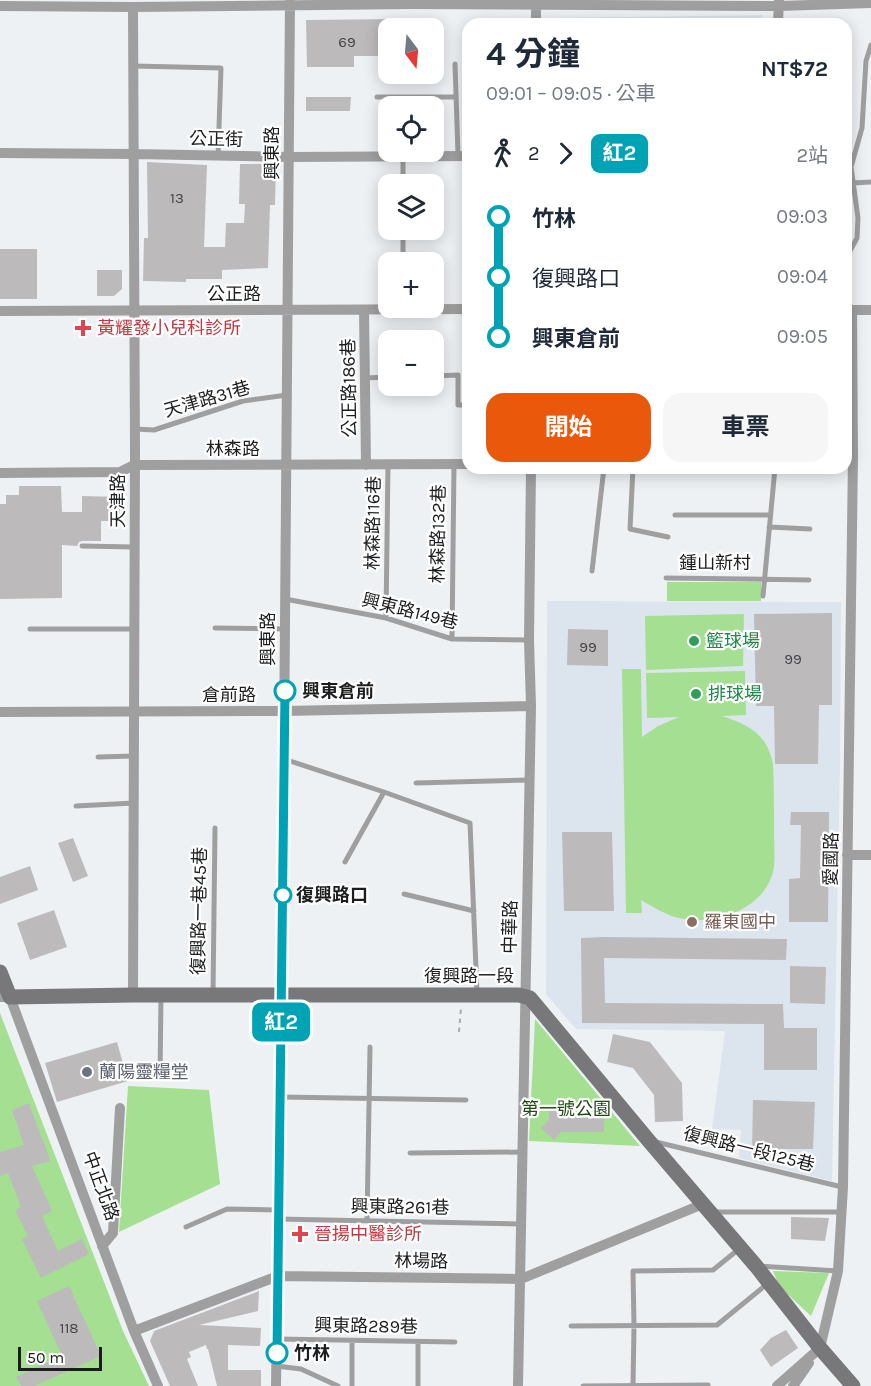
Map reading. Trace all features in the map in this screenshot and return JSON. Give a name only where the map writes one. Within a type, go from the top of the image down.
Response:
[{"type":"main road","name":"中正北路","points":[[0,972],[3,995]]},
{"type":"main road","name":"復興路一段","points":[[3,995],[519,995],[530,998],[756,1266],[853,1386]]},
{"type":"street","points":[[0,6],[26,3],[133,7],[290,2],[871,3]]},
{"type":"street","name":"興東路","points":[[276,1386],[282,996],[290,2]]},
{"type":"street","points":[[536,2],[536,18]]},
{"type":"street","points":[[778,18],[779,3]]},
{"type":"street","name":"天津路","points":[[133,7],[135,429],[133,995]]},
{"type":"street","name":"公正街","points":[[0,153],[378,156]]},
{"type":"street","name":"公正街","points":[[444,156],[462,156]]},
{"type":"street","name":"公正路","points":[[444,309],[462,309]]},
{"type":"street","name":"公正路186巷","points":[[364,310],[366,465]]},
{"type":"street","name":"公正路","points":[[0,311],[378,310]]},
{"type":"street","points":[[852,310],[871,310]]},
{"type":"street","name":"林森路","points":[[0,473],[120,472],[134,465],[462,464]]},
{"type":"street","name":"中華路","points":[[518,1386],[531,706],[529,640],[531,474]]},
{"type":"street","name":"愛國路","points":[[820,1348],[838,1271],[843,1187],[849,474]]},
{"type":"street","name":"倉前路","points":[[0,712],[284,711],[531,706]]},
{"type":"street","points":[[847,855],[871,855]]},
{"type":"street","name":"中正北路","points":[[3,995],[158,1386]]},
{"type":"street","points":[[102,1246],[113,1233],[120,1108]]},
{"type":"street","name":"林場路","points":[[134,1330],[278,1276],[520,1279],[707,1208]]},
{"type":"street","points":[[777,1386],[820,1348]]},
{"type":"street","points":[[793,1386],[820,1348]]},
{"type":"lane","points":[[852,163],[862,128],[866,61],[871,45]]},
{"type":"lane","points":[[455,64],[462,148]]},
{"type":"lane","points":[[133,66],[221,68],[218,156]]},
{"type":"lane","points":[[377,98],[456,97]]},
{"type":"lane","points":[[864,97],[871,98]]},
{"type":"lane","points":[[862,128],[871,128]]},
{"type":"lane","points":[[852,247],[857,238],[858,218],[852,183],[871,182]]},
{"type":"lane","points":[[444,376],[458,375],[458,405],[462,405]]},
{"type":"lane","points":[[365,378],[378,377]]},
{"type":"lane","name":"天津路31巷","points":[[135,429],[154,430],[243,401],[287,395]]},
{"type":"lane","name":"林森路116巷","points":[[386,618],[388,464]]},
{"type":"lane","name":"林森路132巷","points":[[452,639],[454,464]]},
{"type":"lane","points":[[592,572],[603,474]]},
{"type":"lane","points":[[633,474],[630,529],[668,537]]},
{"type":"lane","points":[[763,596],[774,474]]},
{"type":"lane","points":[[675,515],[770,514]]},
{"type":"lane","points":[[769,527],[810,529]]},
{"type":"lane","points":[[82,546],[134,547]]},
{"type":"lane","name":"鍾山新村","points":[[666,578],[809,579]]},
{"type":"lane","name":"興東路149巷","points":[[285,599],[386,618],[452,639],[529,640]]},
{"type":"lane","points":[[215,628],[285,629]]},
{"type":"lane","points":[[30,629],[134,629]]},
{"type":"lane","points":[[98,757],[134,756]]},
{"type":"lane","points":[[284,759],[470,823],[474,912],[469,996]]},
{"type":"lane","points":[[416,783],[528,780]]},
{"type":"lane","points":[[345,862],[384,792]]},
{"type":"lane","points":[[76,806],[135,803]]},
{"type":"lane","name":"復興路一巷45巷","points":[[213,995],[215,828]]},
{"type":"lane","points":[[404,894],[474,912]]},
{"type":"lane","points":[[160,1078],[161,995]]},
{"type":"lane","points":[[367,1221],[370,1047]]},
{"type":"lane","points":[[280,1097],[466,1100]]},
{"type":"lane","name":"復興路一段125巷","points":[[649,1141],[843,1187]]},
{"type":"lane","points":[[410,1153],[523,1152]]},
{"type":"lane","points":[[707,1208],[841,1212]]},
{"type":"lane","name":"興東路261巷","points":[[186,1227],[227,1209],[367,1221],[521,1224]]},
{"type":"lane","points":[[633,1386],[633,1271],[713,1270],[740,1248]]},
{"type":"lane","points":[[756,1266],[838,1271]]},
{"type":"lane","points":[[571,1326],[717,1325],[768,1283]]},
{"type":"lane","name":"興東路289巷","points":[[277,1339],[455,1342]]},
{"type":"lane","points":[[352,1341],[352,1386]]},
{"type":"lane","points":[[418,1342],[418,1386]]},
{"type":"lane","points":[[276,1366],[301,1369],[338,1386]]},
{"type":"lane","points":[[583,1386],[708,1385]]},
{"type":"path","points":[[459,1032],[469,996]]},
{"type":"shaded area","points":[[762,15],[762,18],[552,18]]},
{"type":"shaded area","name":"羅東國中","points":[[547,601],[841,602],[832,1181],[739,1158],[741,1130],[712,1129],[725,1031],[576,1029],[546,994]]},
{"type":"green space","points":[[667,582],[761,582],[761,601],[667,601]]},
{"type":"green space","name":"籃球場","points":[[744,614],[743,666],[646,670],[645,616]]},
{"type":"green space","points":[[622,669],[641,669],[642,737],[658,726],[679,717],[647,718],[646,673],[745,671],[746,715],[722,716],[741,723],[755,732],[770,754],[773,764],[774,866],[770,881],[762,893],[738,911],[724,917],[693,920],[669,915],[641,900],[642,913],[626,913]]},
{"type":"green space","points":[[0,1013],[123,1331],[149,1386],[0,1386]]},
{"type":"green space","name":"第一號公園","points":[[535,1019],[640,1146],[529,1141]]},
{"type":"green space","points":[[128,1086],[209,1090],[220,1184],[119,1232]]},
{"type":"green space","points":[[773,1271],[829,1273],[811,1316],[779,1286]]},
{"type":"building","points":[[378,19],[378,56],[354,56],[354,67],[307,67],[306,20]]},
{"type":"building","points":[[306,97],[351,97],[350,111],[306,111]]},
{"type":"building","points":[[147,162],[207,165],[204,247],[225,247],[226,223],[244,223],[245,204],[239,204],[240,164],[276,164],[275,205],[270,205],[268,268],[222,270],[222,279],[186,279],[186,282],[143,281],[144,238],[148,238]]},
{"type":"building","points":[[0,249],[37,249],[37,299],[0,299]]},
{"type":"building","points":[[97,270],[122,270],[122,289],[114,296],[97,296]]},
{"type":"building","points":[[19,486],[61,486],[62,512],[82,512],[82,496],[120,497],[120,521],[101,521],[101,541],[82,541],[77,546],[62,545],[62,598],[0,599],[0,504],[6,504],[6,495],[19,495]]},
{"type":"building","points":[[832,613],[832,705],[819,705],[818,764],[775,764],[774,706],[756,706],[754,614]]},
{"type":"building","points":[[568,629],[608,630],[608,666],[567,665]]},
{"type":"building","points":[[791,812],[829,812],[828,922],[789,922],[789,879],[800,878],[801,825],[790,825]]},
{"type":"building","points":[[562,832],[612,832],[614,911],[564,911]]},
{"type":"building","points":[[73,838],[88,876],[73,882],[58,843]]},
{"type":"building","points":[[30,866],[38,890],[0,904],[0,877]]},
{"type":"building","points":[[54,910],[67,947],[30,960],[17,923]]},
{"type":"building","points":[[581,938],[787,939],[786,960],[604,958],[605,1003],[783,1004],[784,1028],[817,1028],[817,1070],[764,1070],[764,1024],[582,1023]]},
{"type":"building","points":[[790,966],[826,967],[825,1004],[790,1003]]},
{"type":"building","points":[[613,1034],[650,1042],[682,1083],[683,1121],[655,1122],[654,1095],[633,1068],[607,1062]]},
{"type":"building","name":"蘭陽靈糧堂","points":[[117,1042],[128,1081],[57,1102],[45,1063]]},
{"type":"building","points":[[753,1100],[815,1102],[813,1149],[752,1149]]},
{"type":"building","points":[[29,1103],[50,1161],[32,1166],[52,1211],[42,1216],[58,1251],[82,1239],[89,1254],[41,1278],[22,1239],[28,1236],[15,1210],[21,1207],[8,1173],[0,1176],[0,1152],[24,1145],[12,1110]]},
{"type":"building","points":[[549,1110],[572,1110],[572,1118],[604,1117],[604,1132],[561,1132],[554,1140],[541,1128],[549,1120]]},
{"type":"building","points":[[791,1217],[829,1218],[825,1241],[791,1239]]},
{"type":"building","points":[[69,1286],[101,1356],[34,1386],[21,1386],[16,1377],[62,1356],[37,1301]]},
{"type":"building","points":[[259,1291],[258,1311],[199,1325],[261,1328],[260,1346],[228,1345],[228,1370],[261,1370],[261,1386],[217,1386],[206,1345],[189,1352],[191,1357],[187,1359],[198,1386],[170,1386],[150,1341],[154,1331]]},
{"type":"building","points":[[786,1330],[798,1348],[771,1367],[760,1350],[771,1338]]},
{"type":"bus line","name":"紅2","points":[[277,1353],[285,691]]},
{"type":"place","name":"黃耀發小兒科診所","points":[[83,328]]},
{"type":"place","name":"籃球場","points":[[694,641]]},
{"type":"place","name":"興東倉前","points":[[285,691]]},
{"type":"place","name":"排球場","points":[[696,694]]},
{"type":"place","name":"復興路口","points":[[283,895]]},
{"type":"place","name":"羅東國中","points":[[692,922]]},
{"type":"place","name":"蘭陽靈糧堂","points":[[87,1072]]},
{"type":"place","name":"晉揚中醫診所","points":[[300,1234]]},
{"type":"place","name":"竹林","points":[[277,1353]]}]
